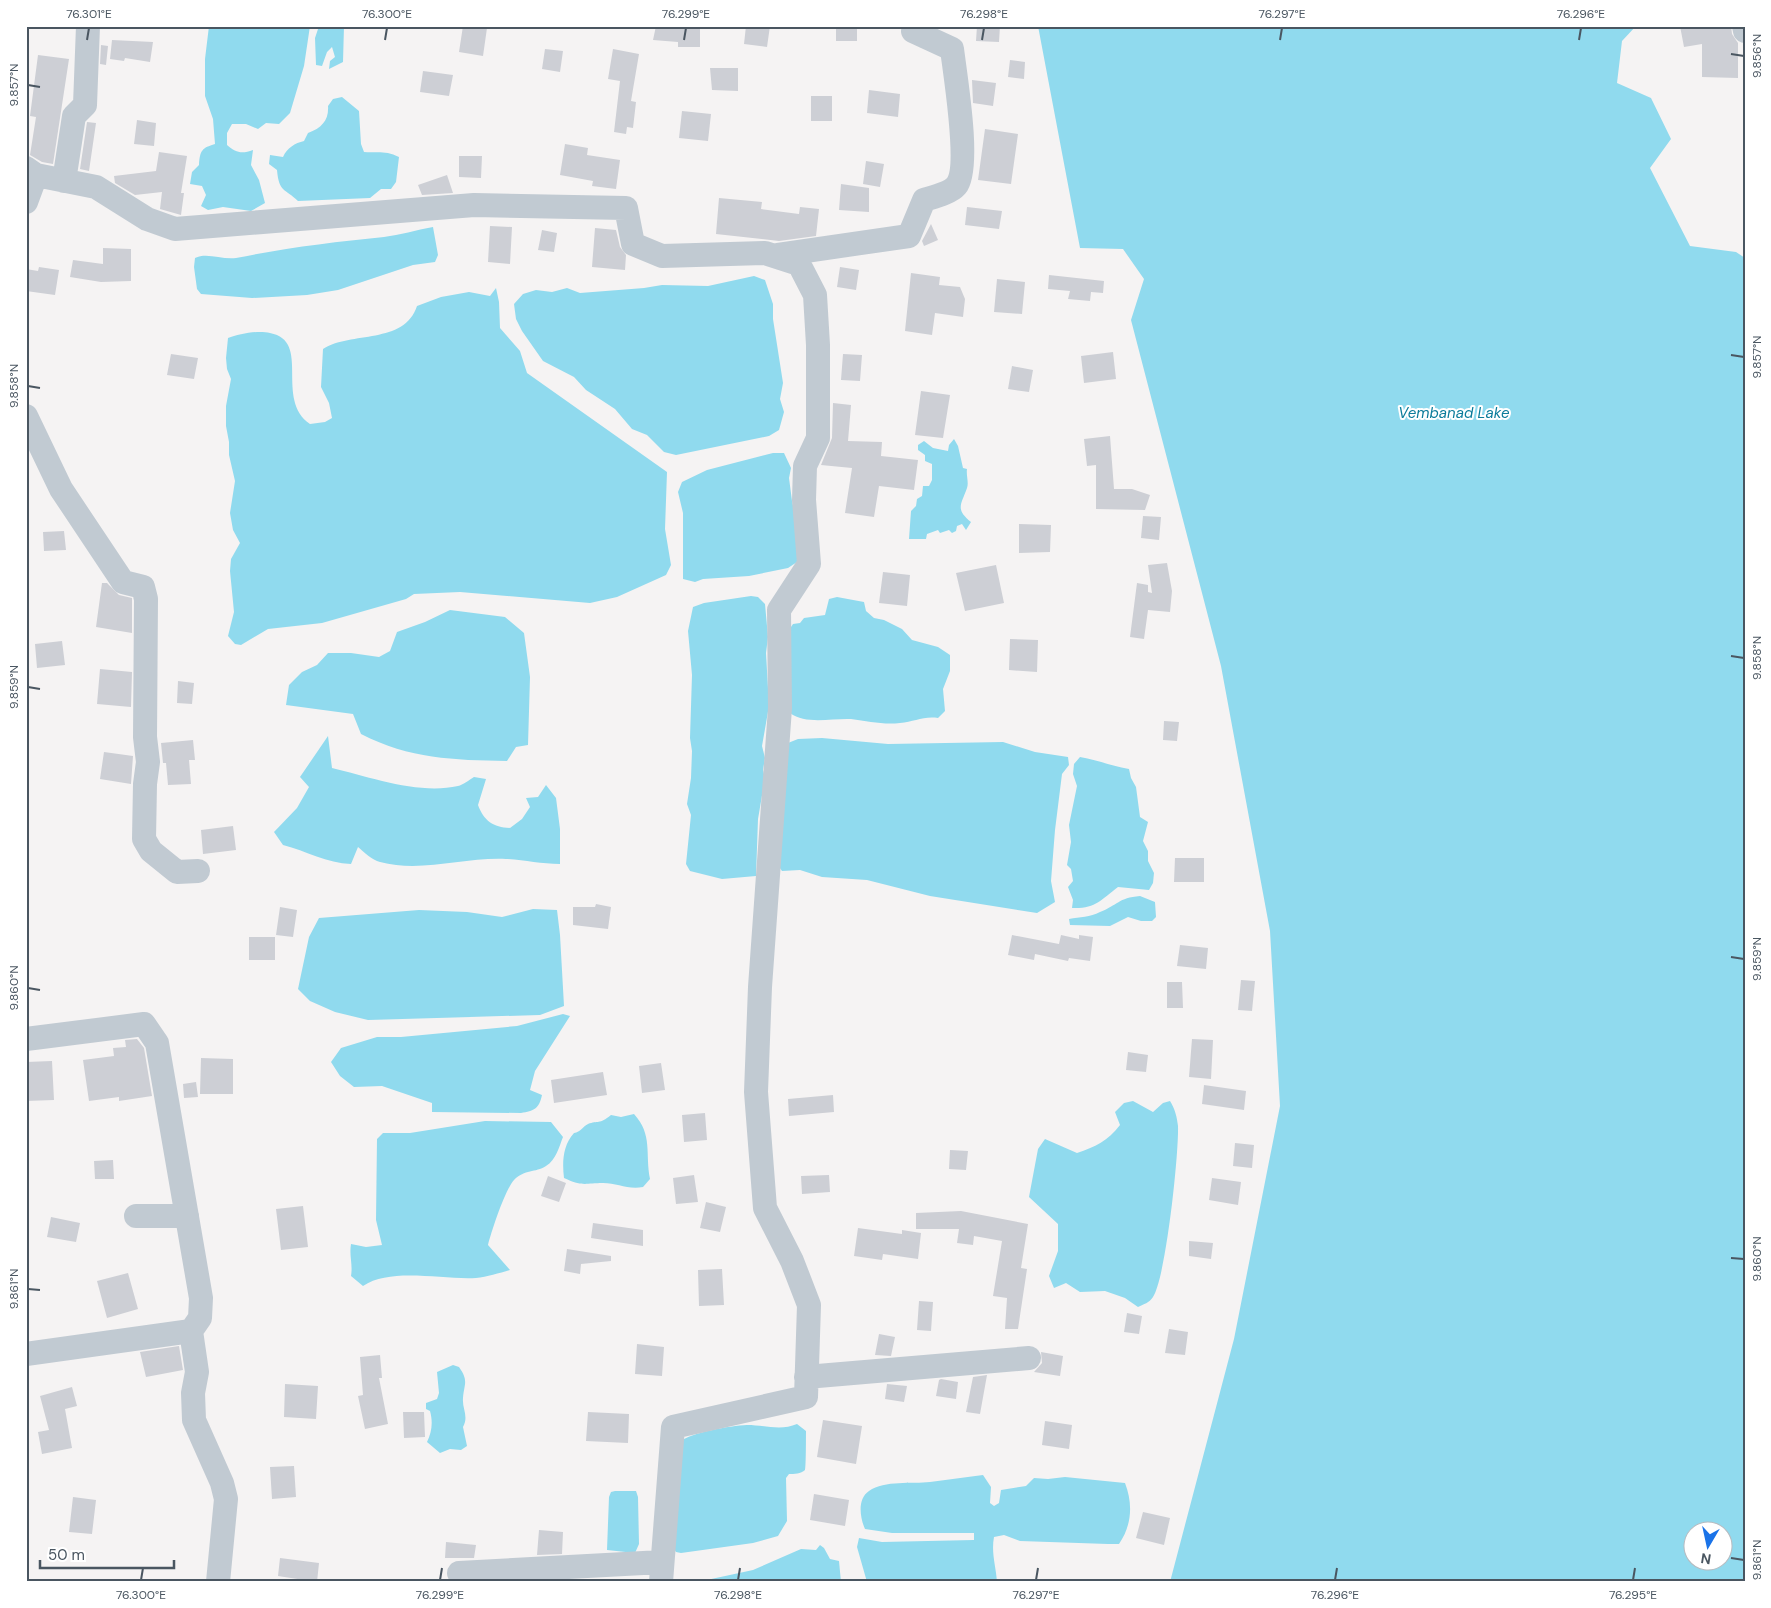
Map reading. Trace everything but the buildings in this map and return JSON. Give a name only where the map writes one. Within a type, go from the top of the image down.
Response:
[{"type":"street","points":[[64,181],[74,116],[85,105],[88,26]]},
{"type":"street","points":[[1744,26],[1745,31]]},
{"type":"street","points":[[774,256],[909,236],[924,200],[955,188],[961,177],[961,120],[952,49],[913,31]]},
{"type":"street","points":[[26,202],[31,171],[64,181],[96,187],[146,220],[175,230],[474,205],[626,208],[633,244],[662,256],[727,252],[765,253],[799,264],[814,295],[818,345],[818,438],[805,466],[804,500],[810,564],[779,610],[780,708],[760,987],[756,1092],[765,1208],[792,1261],[809,1305],[806,1397],[673,1427],[662,1572],[459,1573]]},
{"type":"street","points":[[26,416],[61,489],[123,582],[143,587],[146,599],[145,737],[148,762],[145,784],[144,839],[151,851],[177,872],[198,871]]},
{"type":"street","points":[[26,1039],[144,1024],[157,1043],[201,1298],[200,1318],[191,1331],[197,1372],[193,1393],[194,1420],[222,1483],[226,1499],[218,1582]]},
{"type":"street","points":[[136,1216],[187,1216]]},
{"type":"street","points":[[26,1354],[191,1331]]},
{"type":"street","points":[[806,1377],[1029,1358]]},
{"type":"water","points":[[209,26],[310,26],[304,66],[290,113],[279,124],[266,123],[258,129],[246,124],[232,124],[227,133],[227,145],[233,150],[246,152],[253,150],[251,165],[259,180],[265,203],[251,211],[223,207],[208,210],[201,206],[206,195],[202,186],[190,184],[192,172],[199,165],[202,150],[215,144],[213,119],[205,96],[205,59]]},
{"type":"water","points":[[319,26],[344,26],[343,62],[329,69],[330,61],[335,57],[332,47],[327,52],[322,66],[316,65],[315,38]]},
{"type":"water","name":"Vembanad Lake","points":[[1038,26],[1636,26],[1622,41],[1617,83],[1651,98],[1671,139],[1650,168],[1690,246],[1736,252],[1745,258],[1745,1582],[1170,1582],[1234,1339],[1280,1106],[1270,931],[1221,666],[1131,320],[1144,279],[1123,249],[1080,248]]},
{"type":"water","points":[[342,97],[359,111],[361,144],[364,152],[386,153],[399,157],[396,182],[391,189],[381,189],[370,198],[298,201],[283,189],[279,183],[277,170],[269,164],[270,155],[283,157],[292,146],[304,141],[308,133],[324,123],[328,106],[333,99]]},
{"type":"water","points":[[433,227],[438,255],[435,262],[413,265],[338,290],[307,295],[252,298],[201,294],[197,289],[194,267],[195,258],[200,256],[236,258],[273,251],[390,236]]},
{"type":"water","points":[[754,276],[765,280],[773,304],[773,319],[783,383],[780,399],[784,412],[779,430],[769,436],[676,455],[664,452],[647,435],[632,429],[615,409],[586,390],[574,377],[543,361],[516,319],[514,304],[523,294],[536,290],[552,292],[567,288],[580,293],[662,285],[708,286]]},
{"type":"water","points":[[496,288],[499,302],[500,328],[520,351],[527,373],[667,472],[665,529],[671,565],[666,575],[617,597],[590,603],[460,592],[414,594],[406,599],[322,623],[268,629],[241,645],[235,644],[228,636],[234,612],[230,571],[231,559],[240,543],[233,530],[230,513],[235,481],[229,455],[226,426],[226,406],[231,379],[227,369],[226,358],[228,338],[260,332],[270,333],[282,338],[289,347],[292,359],[294,400],[300,413],[310,424],[325,422],[332,418],[329,403],[321,387],[323,349],[348,340],[389,332],[401,327],[410,318],[417,306],[441,297],[469,292],[490,296]]},
{"type":"water","points":[[954,439],[958,446],[963,468],[967,469],[968,486],[961,503],[961,510],[971,522],[966,530],[962,524],[957,526],[956,531],[952,533],[949,530],[940,533],[938,530],[927,534],[926,539],[909,539],[911,511],[916,506],[917,499],[922,496],[923,486],[929,486],[932,480],[932,464],[925,461],[925,455],[918,450],[918,445],[924,441],[933,448],[948,451],[949,445]]},
{"type":"water","points":[[773,453],[784,453],[791,468],[789,478],[798,527],[797,562],[788,568],[749,576],[703,579],[695,582],[683,579],[683,513],[678,492],[682,482],[707,470]]},
{"type":"water","points":[[751,596],[758,597],[765,604],[768,637],[766,653],[769,706],[762,746],[765,758],[763,770],[765,778],[758,819],[756,876],[722,879],[690,871],[686,864],[691,815],[687,804],[691,778],[692,751],[690,738],[692,675],[688,631],[693,607],[704,603]]},
{"type":"water","points":[[837,597],[864,602],[866,611],[874,618],[884,620],[902,629],[912,640],[938,647],[950,655],[950,671],[943,689],[945,711],[938,718],[888,724],[851,719],[811,720],[796,717],[790,713],[789,630],[793,624],[800,623],[804,618],[825,615],[829,599]]},
{"type":"water","points":[[450,610],[505,617],[524,633],[530,677],[528,745],[516,747],[507,761],[450,759],[397,749],[361,734],[353,714],[286,705],[289,685],[302,672],[317,665],[328,653],[351,653],[379,657],[390,651],[397,632]]},
{"type":"water","points":[[328,736],[332,768],[411,787],[443,788],[464,784],[474,777],[486,779],[478,805],[486,819],[494,825],[510,828],[522,819],[530,807],[526,798],[538,797],[546,785],[556,798],[560,829],[560,864],[490,859],[427,865],[396,865],[377,861],[358,847],[351,864],[325,859],[283,845],[274,832],[297,808],[309,787],[300,777]]},
{"type":"water","points":[[822,738],[888,744],[1003,742],[1035,752],[1068,757],[1069,765],[1062,774],[1055,830],[1051,881],[1055,902],[1037,913],[930,896],[867,880],[822,877],[800,870],[782,871],[775,861],[788,743],[798,739]]},
{"type":"water","points":[[1080,757],[1129,769],[1136,787],[1140,817],[1148,822],[1143,841],[1148,851],[1148,861],[1154,873],[1153,883],[1149,890],[1118,887],[1102,900],[1092,905],[1072,908],[1073,900],[1068,887],[1073,881],[1071,869],[1067,865],[1071,842],[1069,825],[1077,786],[1073,774],[1074,764]]},
{"type":"water","points":[[1140,896],[1155,902],[1156,917],[1152,921],[1141,921],[1128,917],[1110,926],[1070,925],[1069,919],[1092,915],[1122,900]]},
{"type":"water","points":[[533,909],[557,910],[560,935],[564,1006],[540,1015],[368,1020],[335,1012],[310,1001],[298,989],[309,937],[319,918],[419,910],[467,912],[502,917]]},
{"type":"water","points":[[563,1014],[570,1016],[535,1071],[530,1090],[542,1095],[541,1100],[533,1110],[526,1112],[432,1112],[432,1103],[382,1086],[354,1087],[340,1076],[331,1062],[341,1048],[377,1037],[401,1037],[517,1026]]},
{"type":"water","points":[[1133,1101],[1153,1112],[1163,1103],[1170,1101],[1176,1113],[1178,1126],[1174,1187],[1163,1266],[1153,1297],[1138,1307],[1125,1298],[1105,1291],[1080,1292],[1066,1283],[1054,1288],[1049,1276],[1058,1251],[1058,1224],[1029,1197],[1038,1149],[1045,1139],[1077,1153],[1090,1148],[1101,1143],[1115,1131],[1120,1125],[1115,1112],[1124,1103]]},
{"type":"water","points":[[634,1114],[644,1129],[647,1145],[650,1179],[643,1187],[632,1188],[603,1183],[580,1184],[564,1178],[564,1154],[574,1133],[588,1124],[601,1121],[611,1115],[621,1117]]},
{"type":"water","points":[[485,1121],[551,1122],[563,1137],[552,1160],[542,1168],[526,1173],[514,1180],[503,1201],[488,1245],[510,1270],[476,1278],[388,1277],[374,1280],[363,1286],[351,1276],[351,1244],[366,1247],[382,1245],[376,1220],[377,1139],[383,1133],[410,1133]]},
{"type":"water","points":[[453,1365],[459,1367],[465,1379],[463,1402],[465,1423],[463,1427],[467,1446],[461,1450],[450,1449],[440,1453],[427,1442],[432,1423],[430,1411],[426,1409],[426,1403],[437,1399],[439,1393],[437,1372]]},
{"type":"water","points":[[797,1424],[806,1431],[805,1470],[789,1474],[786,1478],[787,1521],[778,1536],[753,1543],[681,1553],[676,1552],[672,1546],[679,1442],[702,1432],[731,1427],[747,1425],[785,1427]]},
{"type":"water","points":[[983,1475],[991,1487],[990,1503],[994,1506],[999,1503],[1001,1490],[1026,1486],[1034,1478],[1065,1477],[1125,1483],[1130,1507],[1127,1529],[1119,1544],[1020,1541],[1004,1535],[994,1537],[993,1554],[997,1582],[867,1582],[857,1547],[859,1538],[882,1542],[974,1540],[974,1533],[892,1533],[865,1529],[862,1520],[861,1504],[865,1494],[883,1485],[930,1482]]},
{"type":"water","points":[[636,1491],[638,1497],[639,1544],[635,1553],[607,1550],[609,1497],[611,1492]]},
{"type":"water","points":[[820,1545],[824,1548],[830,1559],[839,1561],[841,1582],[681,1582],[702,1581],[753,1570],[801,1549],[816,1550]]}]
